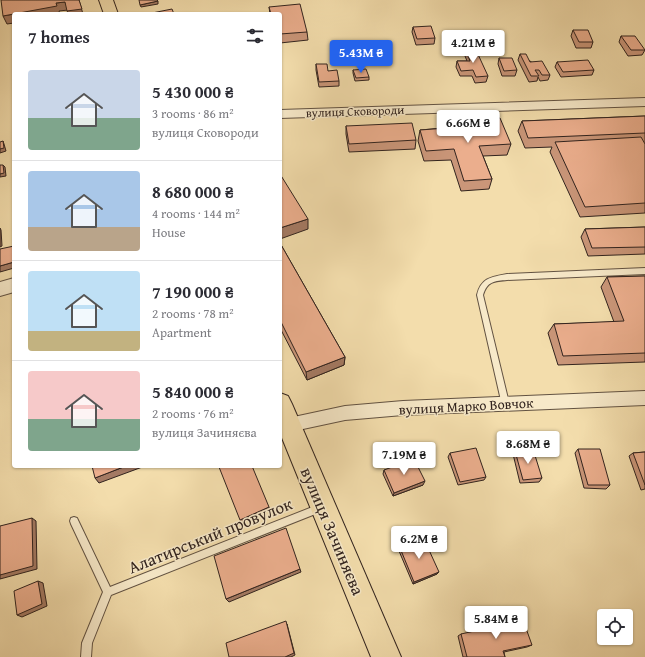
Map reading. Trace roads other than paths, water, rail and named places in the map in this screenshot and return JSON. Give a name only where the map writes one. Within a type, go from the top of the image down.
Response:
[{"type":"main road","points":[[106,0],[110,12]]},
{"type":"main road","name":"вулиця Зачиняєва","points":[[285,415],[386,657]]},
{"type":"street","name":"вулиця Сковороди","points":[[282,114],[645,102]]},
{"type":"street","points":[[0,288],[12,285]]},
{"type":"street","name":"вулиця Марко Вовчок","points":[[285,415],[344,413],[403,408],[505,403],[645,398]]},
{"type":"lane","points":[[505,403],[480,295],[485,283],[507,277],[645,271]]},
{"type":"lane","name":"Алатирський провулок","points":[[108,592],[323,507]]},
{"type":"lane","points":[[74,521],[108,592],[87,643],[86,657]]}]
